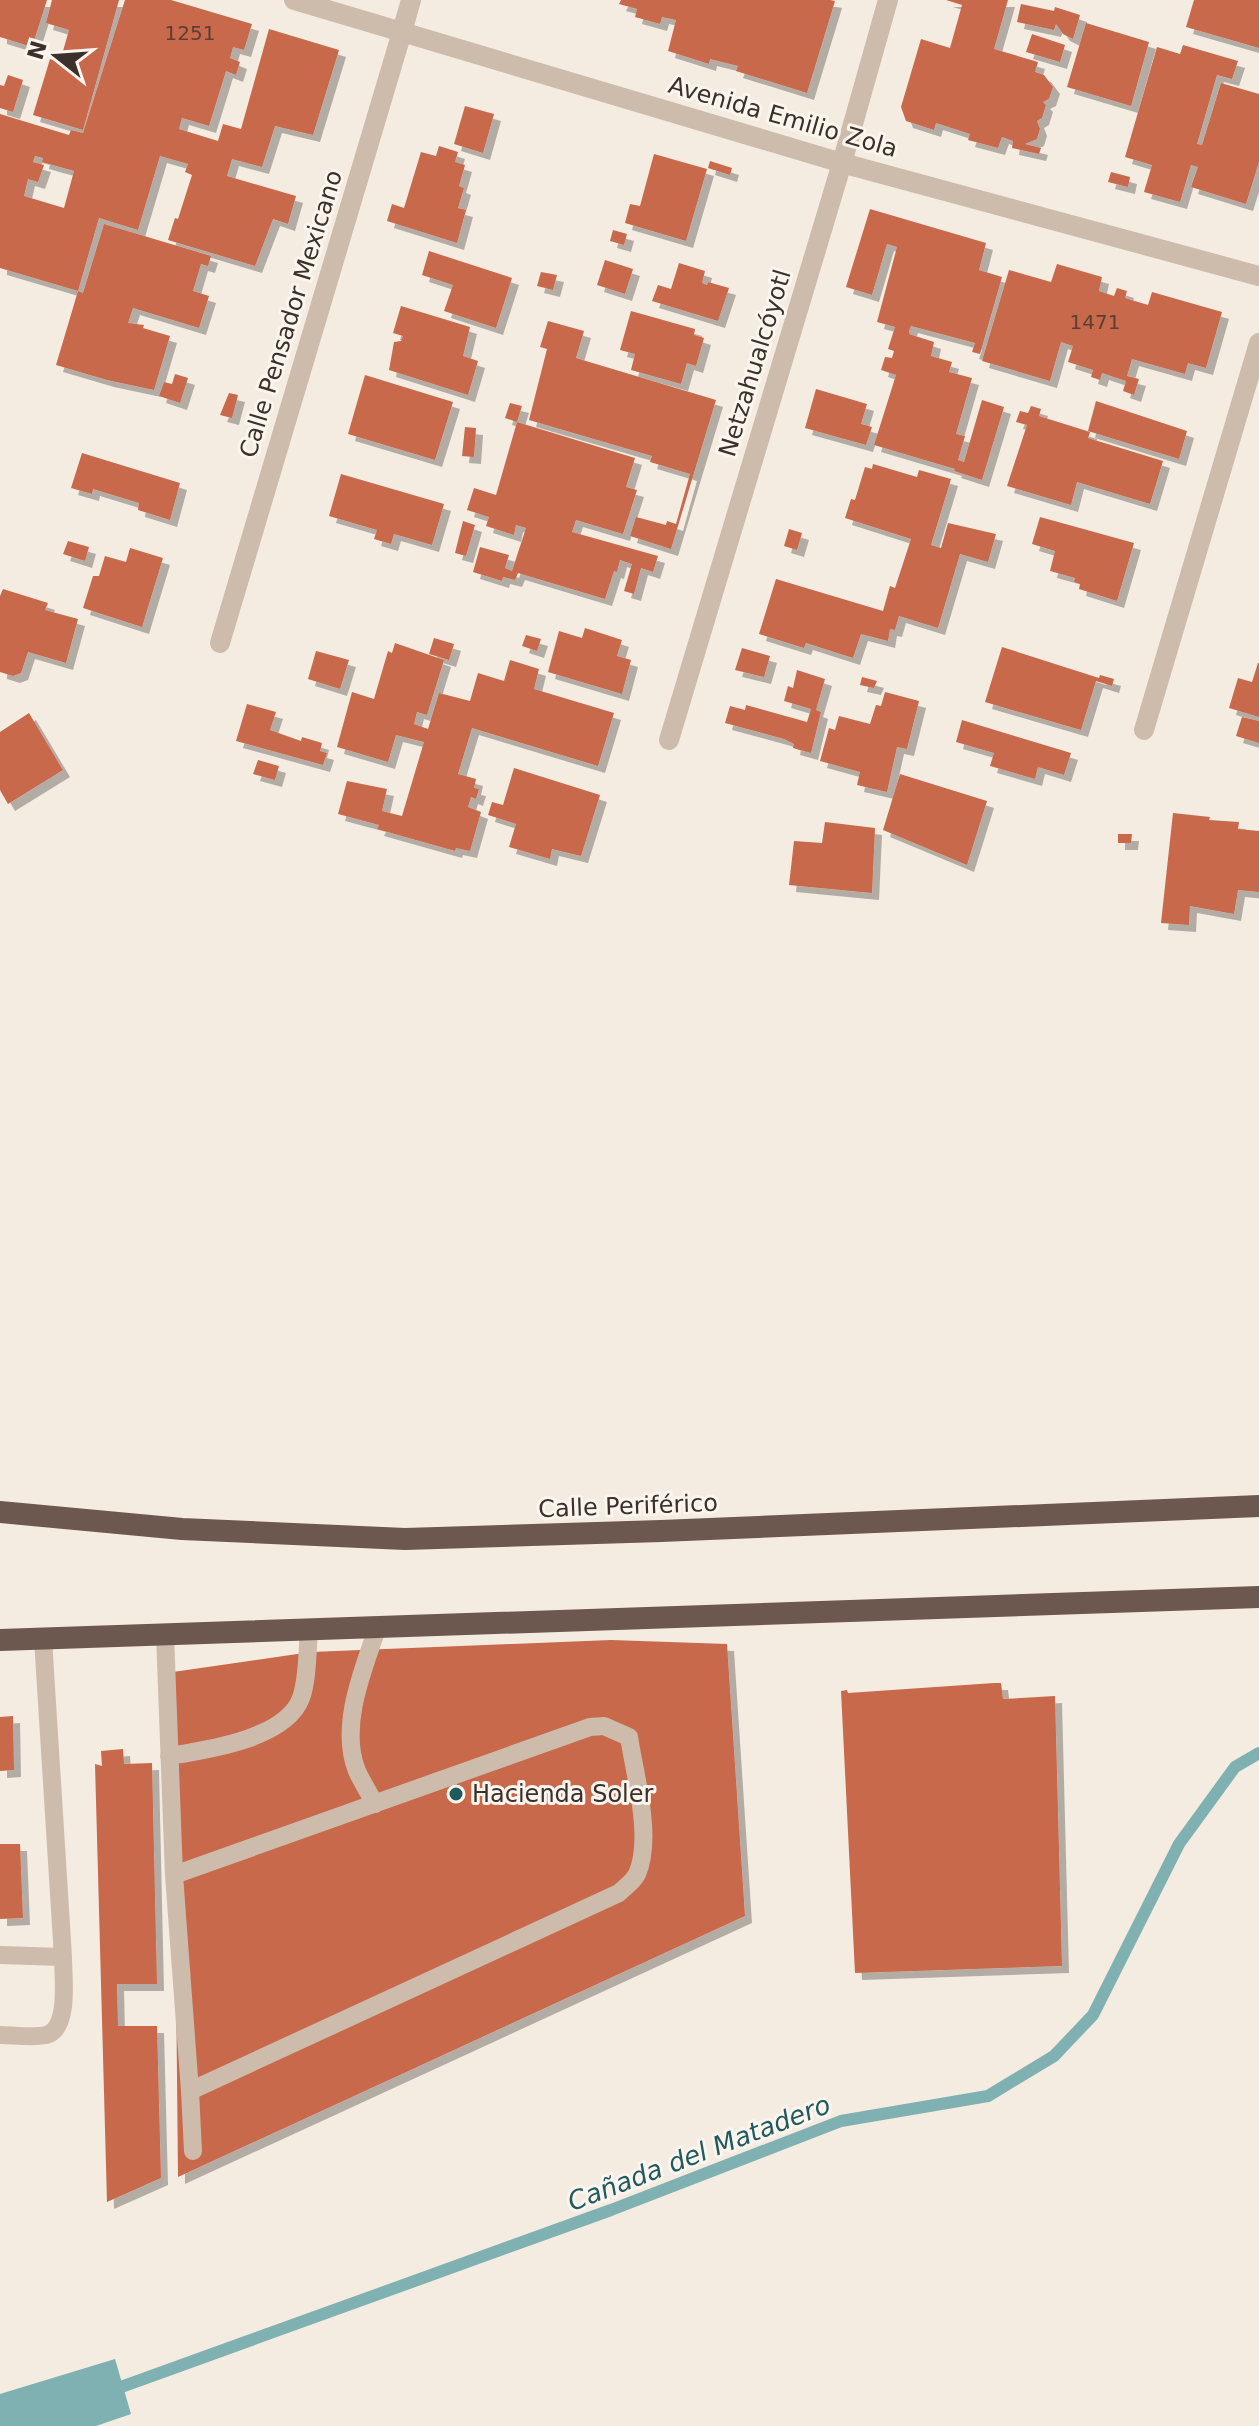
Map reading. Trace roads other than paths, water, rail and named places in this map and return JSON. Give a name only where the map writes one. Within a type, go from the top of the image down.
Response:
[{"type":"highway","name":"Calle Periférico","points":[[0,1512],[182,1529],[405,1539],[677,1531],[1259,1506]]},
{"type":"highway","points":[[0,1640],[1259,1597]]},
{"type":"street","name":"Avenida Emilio Zola","points":[[294,0],[842,163],[1259,276]]},
{"type":"street","name":"Calle Pensador Mexicano","points":[[220,643],[411,0]]},
{"type":"street","name":"Netzahualcóyotl","points":[[669,740],[888,0]]},
{"type":"street","points":[[1144,730],[1259,343]]},
{"type":"lane","points":[[375,1804],[356,1769],[351,1738],[355,1695],[377,1629]]},
{"type":"lane","points":[[169,1756],[221,1747],[275,1727],[289,1716],[300,1700],[309,1631]]},
{"type":"lane","points":[[165,1634],[174,1875],[193,2151]]},
{"type":"lane","points":[[0,2035],[48,2035],[63,2016],[63,1957],[43,1639]]},
{"type":"lane","points":[[174,1875],[590,1727],[604,1726],[629,1737],[643,1824],[643,1857],[635,1878],[619,1893],[190,2091]]},
{"type":"lane","points":[[0,1955],[63,1957]]},
{"type":"water","points":[[115,2359],[131,2414],[96,2426],[0,2426],[0,2394]]},
{"type":"waterway","name":"Cañada del Matadero","points":[[110,2391],[611,2210],[841,2121],[988,2096],[1054,2056],[1093,2015],[1179,1844],[1235,1767],[1259,1753]]},
{"type":"place","name":"Hacienda Soler","points":[[456,1794]]}]
